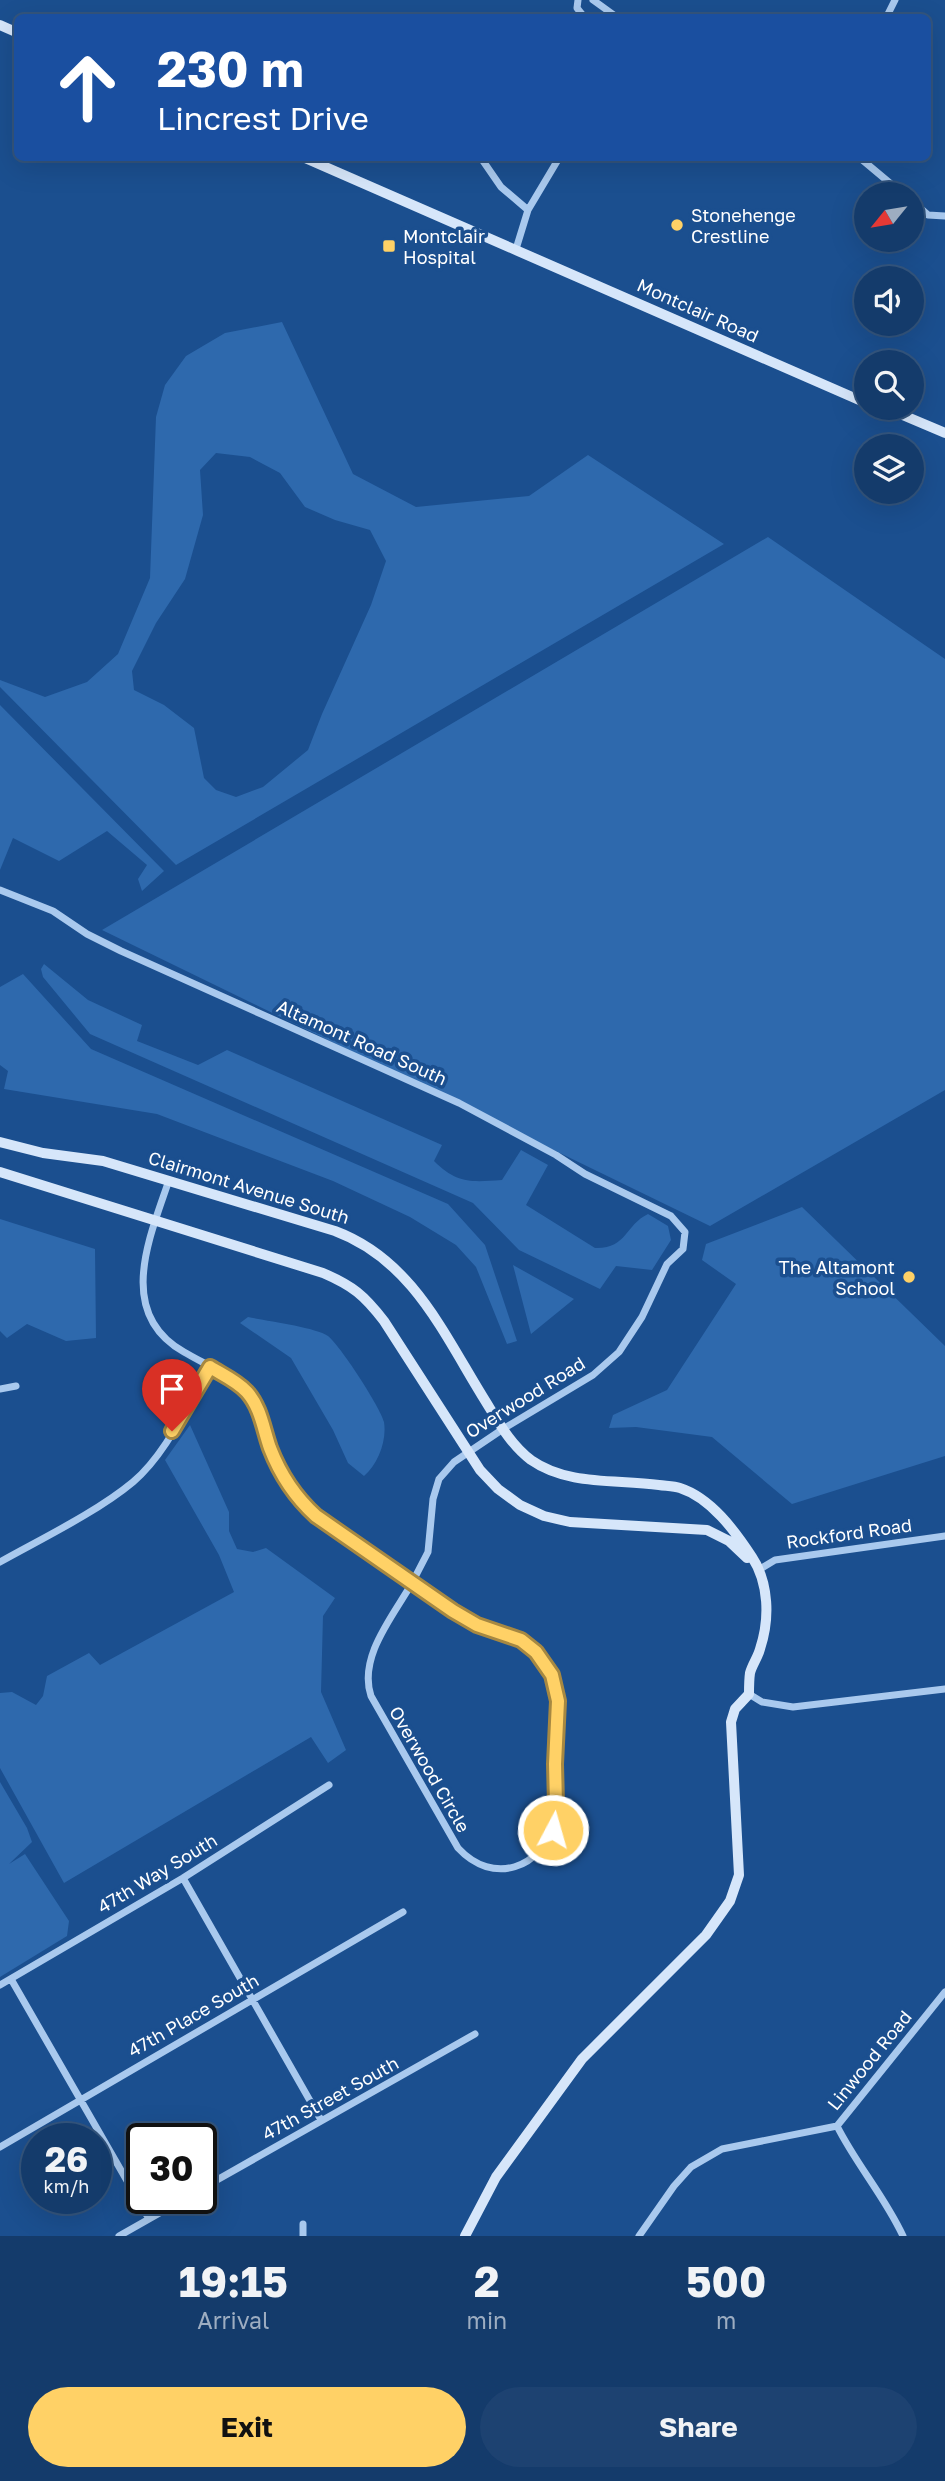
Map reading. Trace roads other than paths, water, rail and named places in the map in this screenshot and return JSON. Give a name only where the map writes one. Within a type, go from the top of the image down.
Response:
[{"type":"street","points":[[593,0],[612,14]]},
{"type":"street","name":"Montclair Road","points":[[312,161],[854,398]]},
{"type":"street","points":[[483,161],[501,187],[528,210]]},
{"type":"street","points":[[516,249],[528,210],[557,161]]},
{"type":"street","points":[[864,161],[889,182]]},
{"type":"street","points":[[924,212],[928,215],[945,216]]},
{"type":"street","points":[[914,420],[945,433]]},
{"type":"street","name":"Altamont Road South","points":[[0,890],[46,907],[101,942],[471,1110],[556,1155],[585,1174],[671,1216],[685,1232],[683,1249]]},
{"type":"street","name":"Clairmont Avenue South","points":[[0,1142],[43,1153],[103,1161],[335,1231],[360,1241],[402,1273],[503,1429],[515,1446],[531,1460],[569,1478],[681,1488],[708,1504],[722,1518],[760,1569],[766,1602],[766,1622],[760,1649],[750,1672],[749,1694],[735,1709],[731,1722],[739,1875],[730,1901],[706,1935],[582,2059],[496,2177],[466,2235]]},
{"type":"street","points":[[0,1171],[323,1273],[349,1284],[369,1301],[384,1321],[467,1452],[498,1489],[520,1505],[544,1516],[570,1522],[707,1530],[729,1541],[760,1569]]},
{"type":"street","points":[[169,1180],[142,1275],[146,1308],[156,1327],[168,1341],[236,1382],[253,1400],[278,1466],[306,1507],[326,1524],[412,1583]]},
{"type":"street","name":"Overwood Road","points":[[412,1583],[428,1552],[433,1499],[439,1479],[467,1452],[593,1375],[619,1352],[642,1317],[667,1264],[683,1249]]},
{"type":"street","points":[[0,1562],[134,1481],[159,1452],[210,1367]]},
{"type":"street","points":[[0,1389],[16,1386]]},
{"type":"street","name":"Rockford Road","points":[[760,1569],[775,1560],[945,1536]]},
{"type":"street","name":"Overwood Circle","points":[[412,1583],[477,1625],[512,1636],[529,1646],[542,1659],[555,1684],[558,1701],[555,1821],[549,1839],[537,1854],[516,1867],[500,1869],[484,1866],[469,1860],[458,1849],[371,1696],[367,1675],[371,1655],[412,1583]]},
{"type":"street","points":[[749,1694],[762,1702],[793,1707],[945,1689]]},
{"type":"street","name":"47th Way South","points":[[0,1985],[183,1878],[329,1786]]},
{"type":"street","points":[[183,1878],[321,2120]]},
{"type":"street","name":"47th Place South","points":[[0,2147],[403,1912]]},
{"type":"street","points":[[11,1979],[149,2219]]},
{"type":"street","name":"Linwood Road","points":[[639,2236],[674,2186],[691,2167],[722,2149],[836,2126],[945,1992]]},
{"type":"street","name":"47th Street South","points":[[217,2180],[475,2034]]},
{"type":"street","points":[[836,2126],[850,2154],[894,2216],[903,2236]]},
{"type":"street","points":[[119,2236],[158,2214]]},
{"type":"street","points":[[303,2224],[303,2236]]},
{"type":"place","name":"Stonehenge Crestline","points":[[677,225]]},
{"type":"place","name":"Montclair Hospital","points":[[389,246]]},
{"type":"place","name":"The Altamont School","points":[[909,1277]]}]
